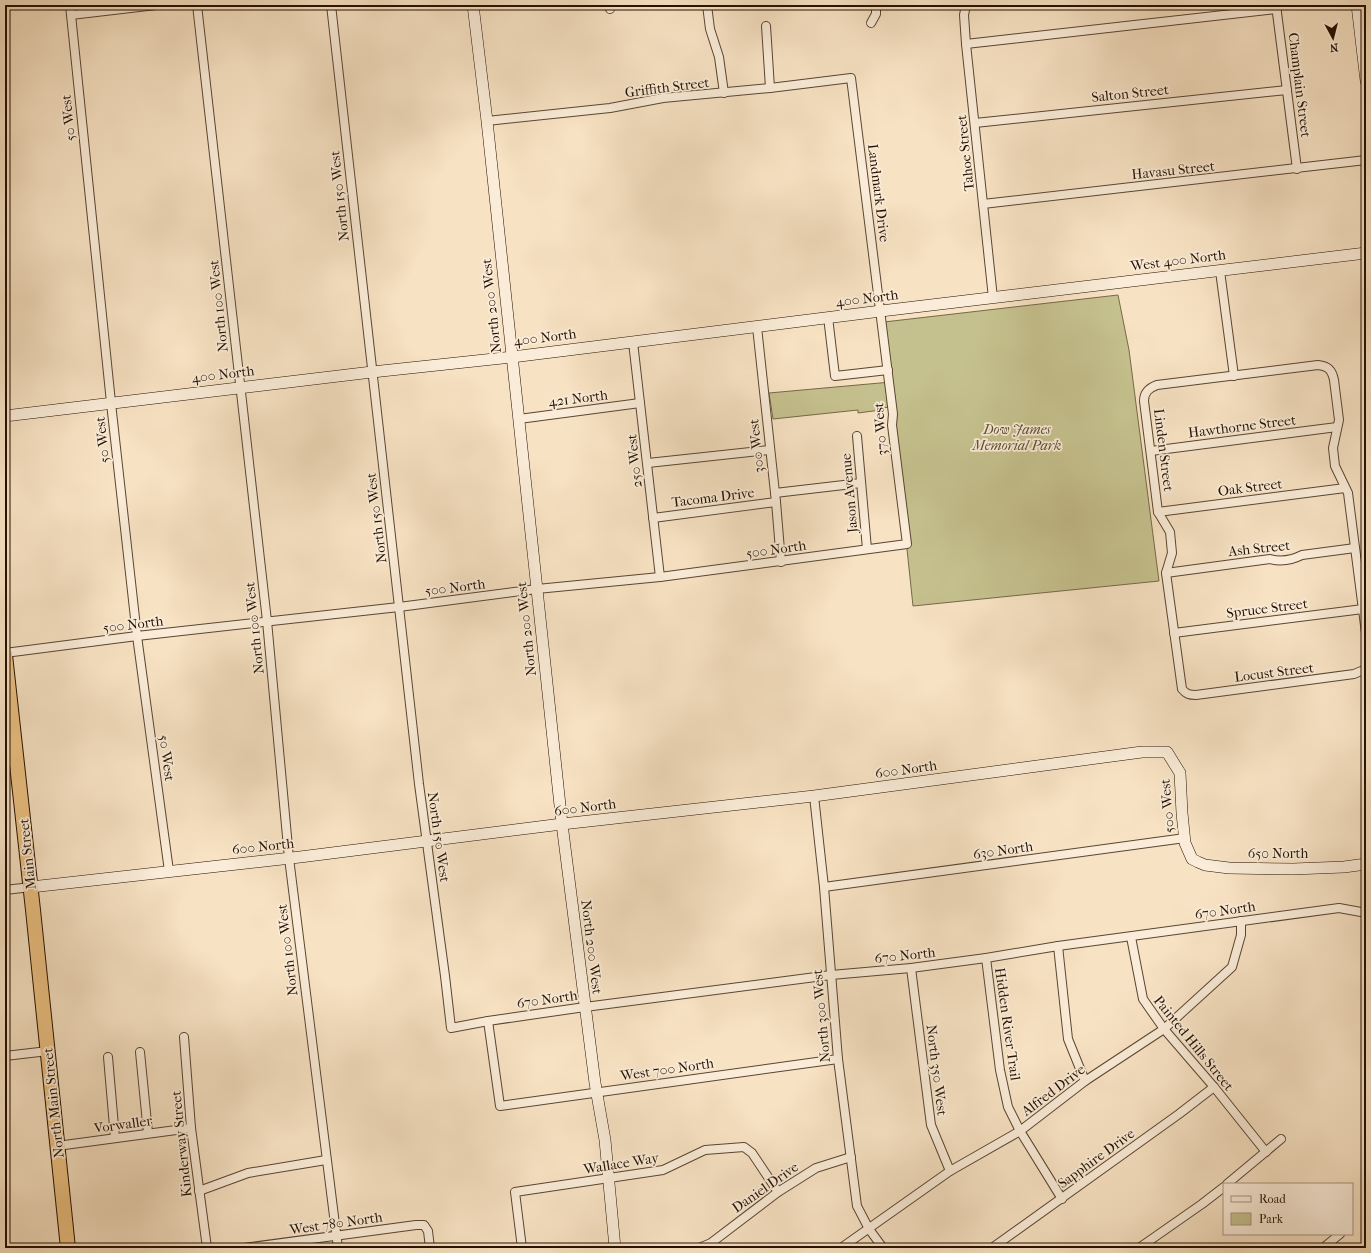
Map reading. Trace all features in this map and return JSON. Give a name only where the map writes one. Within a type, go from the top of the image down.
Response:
[{"type":"highway","name":"Main Street","points":[[5,654],[38,957]]},
{"type":"highway","name":"North Main Street","points":[[38,957],[68,1248]]},
{"type":"street","name":"50 West","points":[[70,5],[137,636],[169,871]]},
{"type":"street","points":[[71,15],[156,5]]},
{"type":"street","name":"North 100 West","points":[[198,5],[267,621],[289,858],[338,1248]]},
{"type":"street","name":"North 150 West","points":[[331,5],[419,784],[451,1028]]},
{"type":"street","name":"North 200 West","points":[[473,5],[487,121],[562,824],[596,1092],[605,1140],[614,1248]]},
{"type":"street","points":[[707,5],[710,29],[719,57],[724,93]]},
{"type":"street","points":[[871,23],[876,14],[876,5]]},
{"type":"street","name":"Tahoe Street","points":[[966,5],[964,15],[966,44],[993,298]]},
{"type":"street","points":[[1357,5],[1366,81]]},
{"type":"street","points":[[966,44],[1277,7]]},
{"type":"street","name":"Champlain Street","points":[[1277,7],[1297,169]]},
{"type":"street","points":[[766,26],[770,88]]},
{"type":"street","name":"Griffith Street","points":[[487,121],[610,108],[663,98],[724,93],[851,78]]},
{"type":"street","name":"Landmark Drive","points":[[851,78],[881,311]]},
{"type":"street","name":"Salton Street","points":[[975,123],[1287,90]]},
{"type":"street","name":"Havasu Street","points":[[983,204],[1366,160]]},
{"type":"street","name":"West 400 North","points":[[993,298],[1366,253]]},
{"type":"street","points":[[1220,271],[1234,376]]},
{"type":"street","name":"400 North","points":[[5,416],[111,402],[512,357],[993,298]]},
{"type":"street","name":"370 West","points":[[881,311],[893,414],[892,424],[907,544]]},
{"type":"street","points":[[828,318],[835,376],[888,370]]},
{"type":"street","name":"300 West","points":[[757,327],[781,562]]},
{"type":"street","name":"250 West","points":[[633,342],[660,577]]},
{"type":"street","name":"Linden Street","points":[[1185,693],[1180,683],[1166,573],[1172,553],[1170,532],[1158,512],[1144,401],[1146,392],[1150,388],[1157,385],[1318,365],[1325,366],[1333,374],[1339,420],[1338,427]]},
{"type":"street","name":"421 North","points":[[519,418],[640,403]]},
{"type":"street","points":[[1338,427],[1333,448],[1334,460],[1335,466],[1348,493],[1366,633]]},
{"type":"street","name":"Hawthorne Street","points":[[1150,451],[1338,427]]},
{"type":"street","name":"Jason Avenue","points":[[857,436],[867,548]]},
{"type":"street","points":[[648,463],[770,450]]},
{"type":"street","points":[[775,493],[861,483]]},
{"type":"street","name":"Oak Street","points":[[1158,512],[1345,488]]},
{"type":"street","name":"Tacoma Drive","points":[[653,518],[776,502]]},
{"type":"street","name":"500 North","points":[[5,654],[137,636],[399,607],[537,589],[660,577],[781,562],[867,548],[907,544]]},
{"type":"street","name":"Ash Street","points":[[1166,573],[1270,559],[1277,561],[1294,559],[1302,555],[1355,548]]},
{"type":"street","name":"Spruce Street","points":[[1174,633],[1363,609]]},
{"type":"street","name":"Locust Street","points":[[1185,693],[1196,695],[1354,674],[1366,669]]},
{"type":"street","name":"600 North","points":[[5,890],[427,842],[562,824],[814,796],[1142,752],[1167,752]]},
{"type":"street","name":"500 West","points":[[1167,752],[1180,773],[1185,838],[1192,859]]},
{"type":"street","name":"North 300 West","points":[[814,796],[824,887],[838,1059],[857,1206],[869,1229],[883,1248]]},
{"type":"street","name":"630 North","points":[[824,887],[1185,838]]},
{"type":"street","name":"650 North","points":[[1192,859],[1205,865],[1229,868],[1293,869],[1366,864]]},
{"type":"street","name":"670 North","points":[[451,1028],[585,1007],[831,975],[911,968],[986,958],[1058,946],[1339,908],[1361,912]]},
{"type":"street","name":"Alfred Drive","points":[[841,1248],[950,1171],[1020,1131],[1085,1081],[1164,1029],[1232,967],[1241,935],[1241,921]]},
{"type":"street","name":"Painted Hills Street","points":[[1131,937],[1142,1000],[1164,1029],[1214,1087],[1266,1152]]},
{"type":"street","points":[[1058,946],[1068,1039],[1085,1081]]},
{"type":"street","name":"Hidden River Trail","points":[[986,958],[1000,1070],[1008,1107],[1020,1131],[1062,1199]]},
{"type":"street","name":"North 350 West","points":[[911,968],[931,1125],[950,1171]]},
{"type":"street","name":"West 700 North","points":[[488,1021],[500,1106],[838,1059]]},
{"type":"street","name":"Kinderway Street","points":[[184,1037],[191,1128],[207,1248]]},
{"type":"street","points":[[5,1056],[48,1051]]},
{"type":"street","points":[[140,1052],[148,1133]]},
{"type":"street","points":[[108,1057],[115,1138]]},
{"type":"street","name":"Sapphire Drive","points":[[992,1248],[1062,1199],[1214,1087]]},
{"type":"street","name":"Vorwaller","points":[[58,1146],[191,1128]]},
{"type":"street","points":[[1228,1183],[1281,1139]]},
{"type":"street","name":"Wallace Way","points":[[522,1248],[515,1192],[663,1170],[705,1150],[744,1147],[752,1153],[778,1192]]},
{"type":"street","name":"Daniel Drive","points":[[699,1248],[711,1243],[778,1192],[816,1168],[851,1157]]},
{"type":"street","points":[[200,1191],[248,1173],[326,1160]]},
{"type":"street","points":[[1139,1248],[1223,1188]]},
{"type":"street","name":"West 780 North","points":[[244,1248],[424,1225],[428,1231],[430,1248]]},
{"type":"street","points":[[1323,1248],[1339,1235]]},
{"type":"green space","name":"Dow James Memorial Park","points":[[1118,295],[1129,350],[1159,581],[913,606],[892,407],[858,413],[858,410],[773,419],[769,393],[891,382],[884,322]]}]
